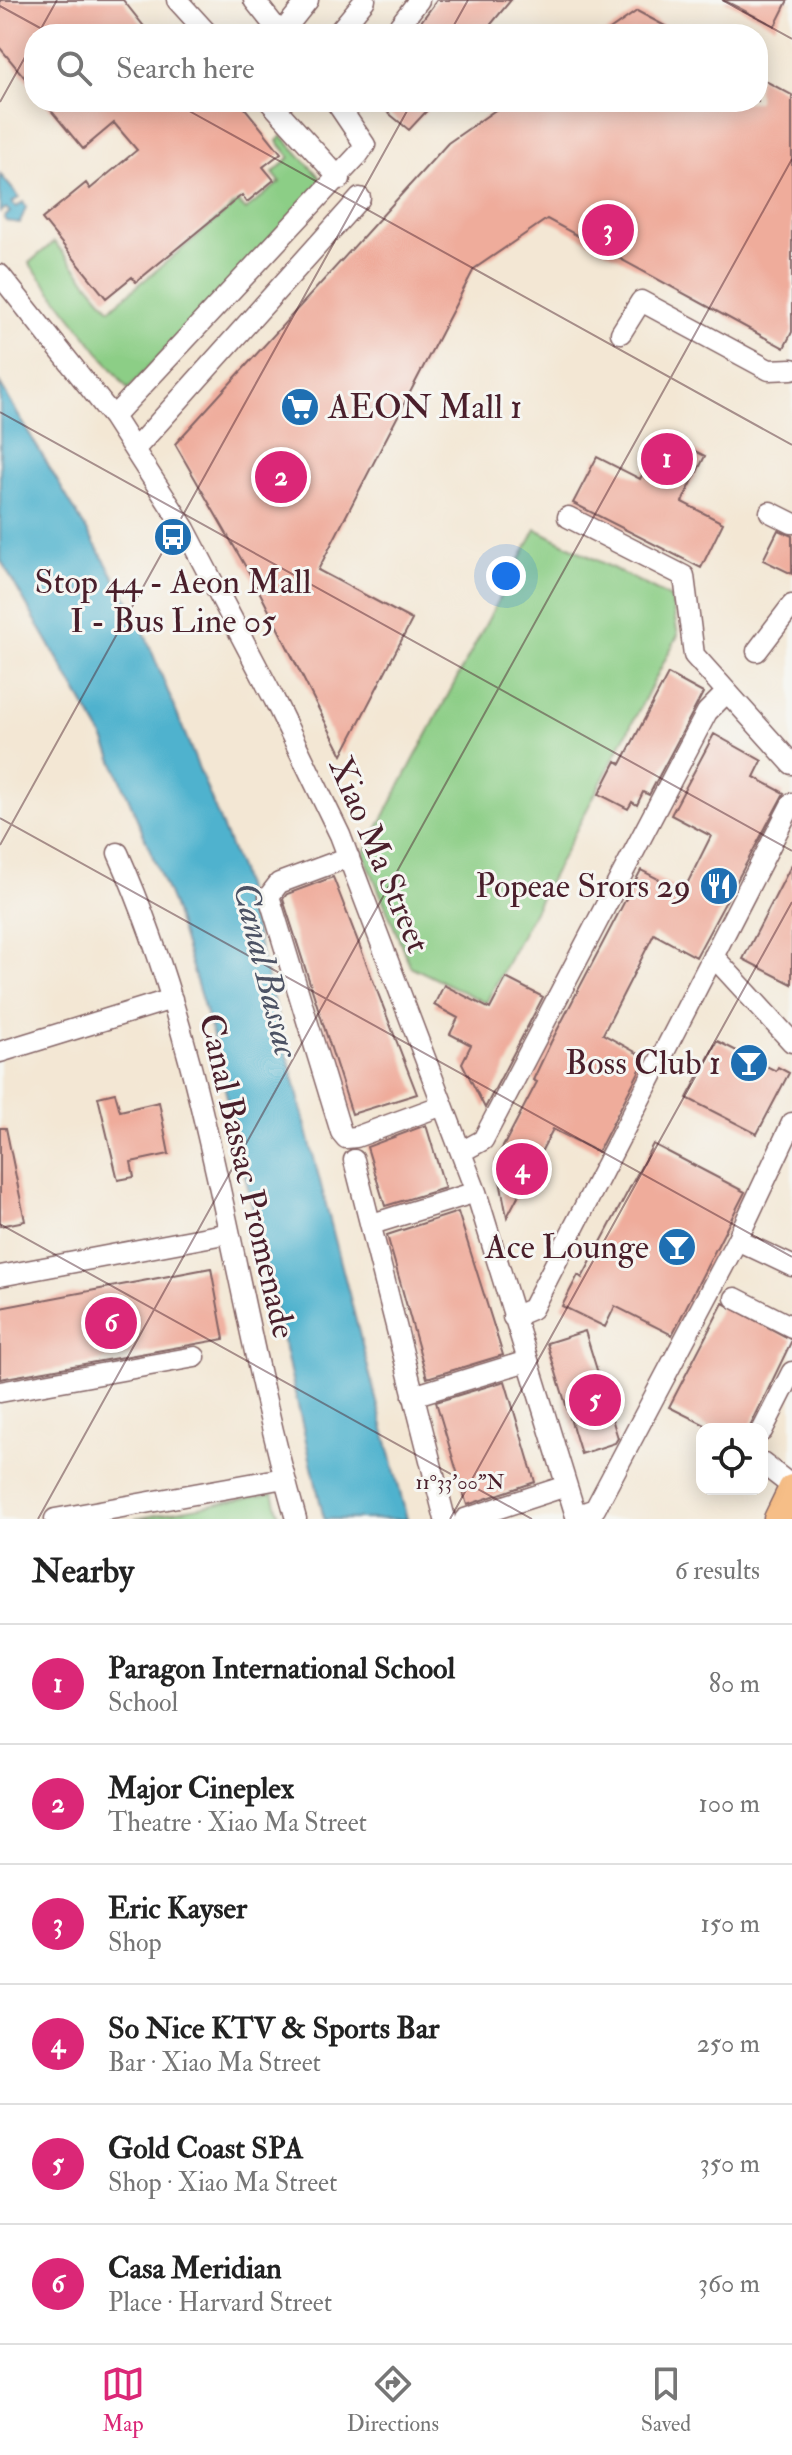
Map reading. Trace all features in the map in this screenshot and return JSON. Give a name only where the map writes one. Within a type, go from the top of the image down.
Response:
[{"type":"main road","points":[[777,1519],[792,1487]]},
{"type":"street","points":[[177,0],[199,24]]},
{"type":"street","points":[[254,0],[273,24]]},
{"type":"street","points":[[289,24],[308,0]]},
{"type":"street","points":[[345,24],[365,0]]},
{"type":"street","points":[[401,24],[419,0]]},
{"type":"street","points":[[279,112],[340,179]]},
{"type":"street","points":[[113,417],[340,179],[365,145],[344,112]]},
{"type":"street","points":[[135,449],[360,198]]},
{"type":"street","name":"Xiao Ma Street","points":[[0,275],[135,449],[223,600],[308,767],[349,857],[476,1192],[576,1517]]},
{"type":"street","points":[[621,333],[641,301],[769,370],[792,369]]},
{"type":"street","points":[[770,512],[792,523]]},
{"type":"street","points":[[568,517],[684,576],[694,655],[792,764]]},
{"type":"street","points":[[757,651],[792,605]]},
{"type":"street","points":[[461,1152],[483,1140],[707,712],[726,693]]},
{"type":"street","points":[[513,1317],[532,1309],[792,803]]},
{"type":"street","name":"Canal Bassac Promenade","points":[[118,853],[143,909],[172,999],[296,1519]]},
{"type":"street","points":[[349,857],[279,883],[269,896],[341,1132],[346,1138],[356,1137],[443,1105]]},
{"type":"street","points":[[713,956],[792,1042]]},
{"type":"street","points":[[0,1052],[172,999]]},
{"type":"street","points":[[576,1517],[595,1509],[737,1240],[792,1123]]},
{"type":"street","points":[[354,1160],[445,1519]]},
{"type":"street","points":[[372,1224],[476,1192]]},
{"type":"street","points":[[0,1276],[229,1233]]},
{"type":"street","points":[[737,1240],[792,1266]]},
{"type":"street","points":[[735,1298],[792,1327]]},
{"type":"street","points":[[0,1392],[195,1357]]},
{"type":"street","points":[[413,1396],[527,1361]]},
{"type":"street","points":[[766,1423],[792,1372]]},
{"type":"street","points":[[768,1468],[792,1487]]},
{"type":"street","points":[[55,1519],[284,1478]]},
{"type":"street","points":[[465,1519],[566,1486]]},
{"type":"green space","points":[[282,136],[325,183],[128,389],[29,263],[54,242],[110,309],[238,202],[246,210],[280,182],[273,173],[290,157],[277,141]]},
{"type":"green space","points":[[536,529],[671,598],[678,635],[486,1003],[410,966],[364,854]]},
{"type":"green space","points":[[273,1493],[280,1519],[135,1519]]},
{"type":"water","points":[[0,174],[19,197],[12,203],[17,207],[23,202],[26,207],[20,223],[6,221],[4,218],[10,212],[6,208],[0,212]]},
{"type":"water","points":[[0,384],[138,617],[240,871],[407,1519],[324,1519],[213,1036],[172,903],[104,739],[0,559]]},
{"type":"building","points":[[0,0],[123,0],[142,24],[24,24],[24,77],[0,48]]},
{"type":"building","points":[[437,0],[511,0],[491,24],[419,24]]},
{"type":"building","points":[[723,0],[788,0],[775,26]]},
{"type":"building","points":[[637,11],[661,24],[618,24]]},
{"type":"building","name":"AEON Mall 1","points":[[768,82],[792,95],[792,332],[784,348],[547,219],[474,269],[318,570],[412,620],[342,755],[255,583],[175,444],[448,143],[493,112],[768,112]]},
{"type":"building","points":[[52,112],[248,112],[281,153],[263,167],[274,180],[247,202],[242,195],[136,282],[132,277],[106,298],[42,219],[86,183],[90,189],[137,150],[114,123],[83,149]]},
{"type":"building","points":[[387,112],[426,112],[409,130]]},
{"type":"building","points":[[663,435],[705,456],[682,502],[723,523],[701,568],[573,503],[597,457],[640,479]]},
{"type":"building","points":[[778,530],[792,536],[792,574],[763,560]]},
{"type":"building","points":[[668,674],[703,693],[649,795],[643,792],[637,805],[632,802],[628,809],[599,794],[616,761],[621,764]]},
{"type":"building","points":[[714,734],[762,761],[754,777],[784,793],[696,957],[654,934],[603,1034],[646,1058],[598,1152],[553,1129],[507,1217],[496,1160],[537,1082],[533,1080],[551,1042],[641,870],[683,892],[711,836],[671,815]]},
{"type":"building","points":[[792,864],[792,984],[743,959]]},
{"type":"building","points":[[333,877],[417,1094],[352,1114],[283,899],[287,894]]},
{"type":"building","points":[[506,978],[543,997],[485,1108],[462,1063],[471,1045],[450,1034],[458,1018],[434,1005],[444,985],[490,1009]]},
{"type":"building","points":[[717,1041],[776,1071],[778,1067],[789,1073],[757,1134],[687,1098]]},
{"type":"building","points":[[115,1093],[120,1111],[159,1102],[169,1154],[131,1162],[134,1177],[118,1180],[98,1097]]},
{"type":"building","points":[[426,1125],[445,1188],[385,1206],[367,1147]]},
{"type":"building","points":[[0,1128],[6,1128],[25,1221],[0,1226]]},
{"type":"building","points":[[653,1144],[745,1192],[672,1335],[615,1306],[605,1327],[562,1306],[578,1275],[582,1278]]},
{"type":"building","points":[[458,1212],[503,1355],[427,1378],[387,1235]]},
{"type":"building","points":[[211,1268],[224,1339],[0,1379],[0,1308]]},
{"type":"building","points":[[723,1303],[792,1340],[752,1423],[701,1423],[669,1407]]},
{"type":"building","points":[[585,1331],[618,1438],[615,1443],[581,1454],[547,1343]]},
{"type":"building","points":[[505,1381],[535,1482],[467,1505],[436,1402]]},
{"type":"place","name":"Eric Kayser","points":[[608,230]]},
{"type":"place","name":"AEON Mall 1","points":[[300,407]]},
{"type":"place","name":"Paragon International School","points":[[667,459]]},
{"type":"place","name":"Major Cineplex","points":[[281,477]]},
{"type":"place","name":"Stop 44 - Aeon Mall I - Bus Line 05","points":[[173,537]]},
{"type":"place","name":"Popeae Srors 29","points":[[719,886]]},
{"type":"place","name":"Boss Club 1","points":[[749,1063]]},
{"type":"place","name":"So Nice KTV & Sports Bar","points":[[522,1169]]},
{"type":"place","name":"Ace Lounge","points":[[677,1247]]},
{"type":"place","name":"Casa Meridian","points":[[111,1323]]},
{"type":"place","name":"Gold Coast SPA","points":[[595,1400]]},
{"type":"water label","name":"Canal Bassac","points":[[266,970]]}]
